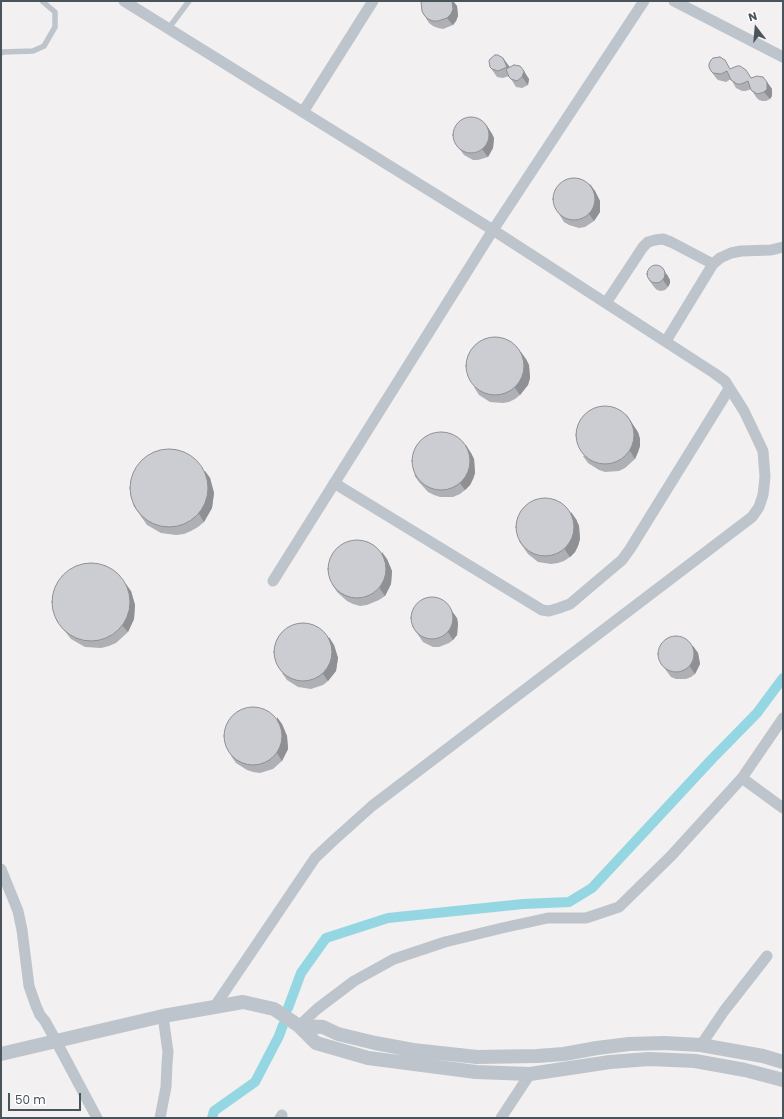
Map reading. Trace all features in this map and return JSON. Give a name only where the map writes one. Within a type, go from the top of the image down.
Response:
[{"type":"street","points":[[124,1],[493,230],[666,341],[725,381],[744,411],[762,451],[765,477],[763,495],[759,507],[752,517],[372,806],[315,858],[215,1006]]},
{"type":"street","points":[[303,112],[373,1]]},
{"type":"street","points":[[273,581],[493,230],[644,1]]},
{"type":"street","points":[[674,1],[783,57]]},
{"type":"street","points":[[606,303],[643,247],[648,242],[664,239],[712,264]]},
{"type":"street","points":[[666,341],[712,264],[731,253],[741,251],[771,250],[783,246]]},
{"type":"street","points":[[334,483],[542,610],[549,611],[570,604],[622,560],[729,389]]},
{"type":"street","points":[[299,1026],[317,1009],[354,981],[394,959],[445,942],[502,928],[548,918],[586,918],[619,907],[670,856],[742,778],[783,718]]},
{"type":"street","points":[[742,778],[783,808]]},
{"type":"street","points":[[1,869],[18,911],[22,930],[29,986],[36,1006],[56,1040],[97,1118]]},
{"type":"street","points":[[701,1045],[724,1011],[767,956]]},
{"type":"street","points":[[1,1054],[163,1016],[243,1002],[274,1009],[299,1026],[316,1043],[368,1058],[476,1072],[530,1074],[610,1062],[649,1059],[695,1062],[744,1070],[783,1080]]},
{"type":"street","points":[[160,1118],[166,1087],[168,1052],[163,1016]]},
{"type":"street","points":[[299,1026],[323,1027],[338,1034],[413,1050],[477,1057],[506,1058],[564,1054],[629,1044],[664,1042],[701,1045],[767,1057],[783,1062]]},
{"type":"street","points":[[476,1072],[477,1057]]},
{"type":"street","points":[[761,1075],[767,1057]]},
{"type":"street","points":[[501,1118],[530,1074]]},
{"type":"lane","points":[[1,53],[33,51],[44,46],[54,27],[55,12],[42,1]]},
{"type":"lane","points":[[168,29],[189,1]]},
{"type":"building","points":[[421,1],[452,1],[453,9],[447,18],[433,21],[424,15]]},
{"type":"building","points":[[495,55],[503,58],[507,67],[498,71],[490,67],[489,61]]},
{"type":"building","points":[[720,57],[725,60],[730,69],[740,66],[746,70],[751,78],[757,76],[763,77],[767,82],[767,89],[764,92],[757,94],[751,90],[748,81],[737,84],[731,80],[727,71],[721,74],[713,73],[709,67],[709,64],[713,58]]},
{"type":"building","points":[[514,65],[520,66],[524,71],[522,77],[517,81],[509,77],[506,69]]},
{"type":"building","points":[[471,117],[481,120],[486,125],[489,135],[486,145],[481,150],[471,153],[461,150],[456,145],[453,135],[456,125],[461,120]]},
{"type":"building","points":[[570,178],[578,178],[586,181],[592,187],[595,199],[592,211],[586,217],[578,220],[570,220],[562,217],[556,211],[553,203],[553,195],[556,187],[562,181]]},
{"type":"building","points":[[656,265],[662,268],[665,274],[662,280],[656,283],[650,280],[647,274],[650,268]]},
{"type":"building","points":[[489,337],[501,337],[516,345],[524,360],[524,372],[516,387],[501,395],[489,395],[474,387],[466,372],[466,360],[474,345]]},
{"type":"building","points":[[599,406],[611,406],[626,414],[634,429],[634,441],[626,456],[611,464],[599,464],[584,456],[576,441],[576,429],[584,414]]},
{"type":"building","points":[[435,432],[447,432],[457,436],[466,445],[470,455],[470,467],[462,482],[447,490],[435,490],[425,486],[416,477],[412,467],[412,455],[416,445],[425,436]]},
{"type":"building","points":[[161,449],[177,449],[191,455],[202,466],[208,480],[208,496],[202,510],[191,521],[177,527],[161,527],[147,521],[136,510],[130,496],[130,480],[136,466],[147,455]]},
{"type":"building","points":[[539,498],[551,498],[561,502],[570,511],[574,521],[574,533],[566,548],[551,556],[539,556],[529,552],[520,543],[516,533],[516,521],[520,511],[529,502]]},
{"type":"building","points":[[351,540],[363,540],[378,548],[386,563],[386,575],[378,590],[363,598],[351,598],[336,590],[328,575],[328,563],[336,548]]},
{"type":"building","points":[[91,563],[106,566],[113,570],[123,580],[127,587],[130,602],[127,617],[123,624],[113,634],[106,638],[91,641],[76,638],[69,634],[59,624],[55,617],[52,602],[55,587],[59,580],[69,570],[76,566]]},
{"type":"building","points":[[428,597],[436,597],[444,600],[450,606],[453,618],[450,630],[444,636],[436,639],[428,639],[420,636],[414,630],[411,622],[411,614],[414,606],[420,600]]},
{"type":"building","points":[[297,623],[309,623],[324,631],[332,646],[332,658],[324,673],[309,681],[297,681],[282,673],[274,658],[274,646],[282,631]]},
{"type":"building","points":[[680,636],[689,641],[693,647],[693,661],[689,667],[680,672],[672,672],[663,667],[659,661],[658,650],[663,641],[669,637]]},
{"type":"building","points":[[247,707],[259,707],[274,715],[282,730],[282,742],[274,757],[259,765],[247,765],[232,757],[224,742],[224,730],[232,715]]},
{"type":"waterway","points":[[288,1008],[301,973],[326,938],[388,918],[523,904],[569,902],[592,888],[711,760],[757,713],[783,678]]},
{"type":"waterway","points":[[212,1118],[214,1111],[255,1082],[279,1036],[283,1025]]}]
